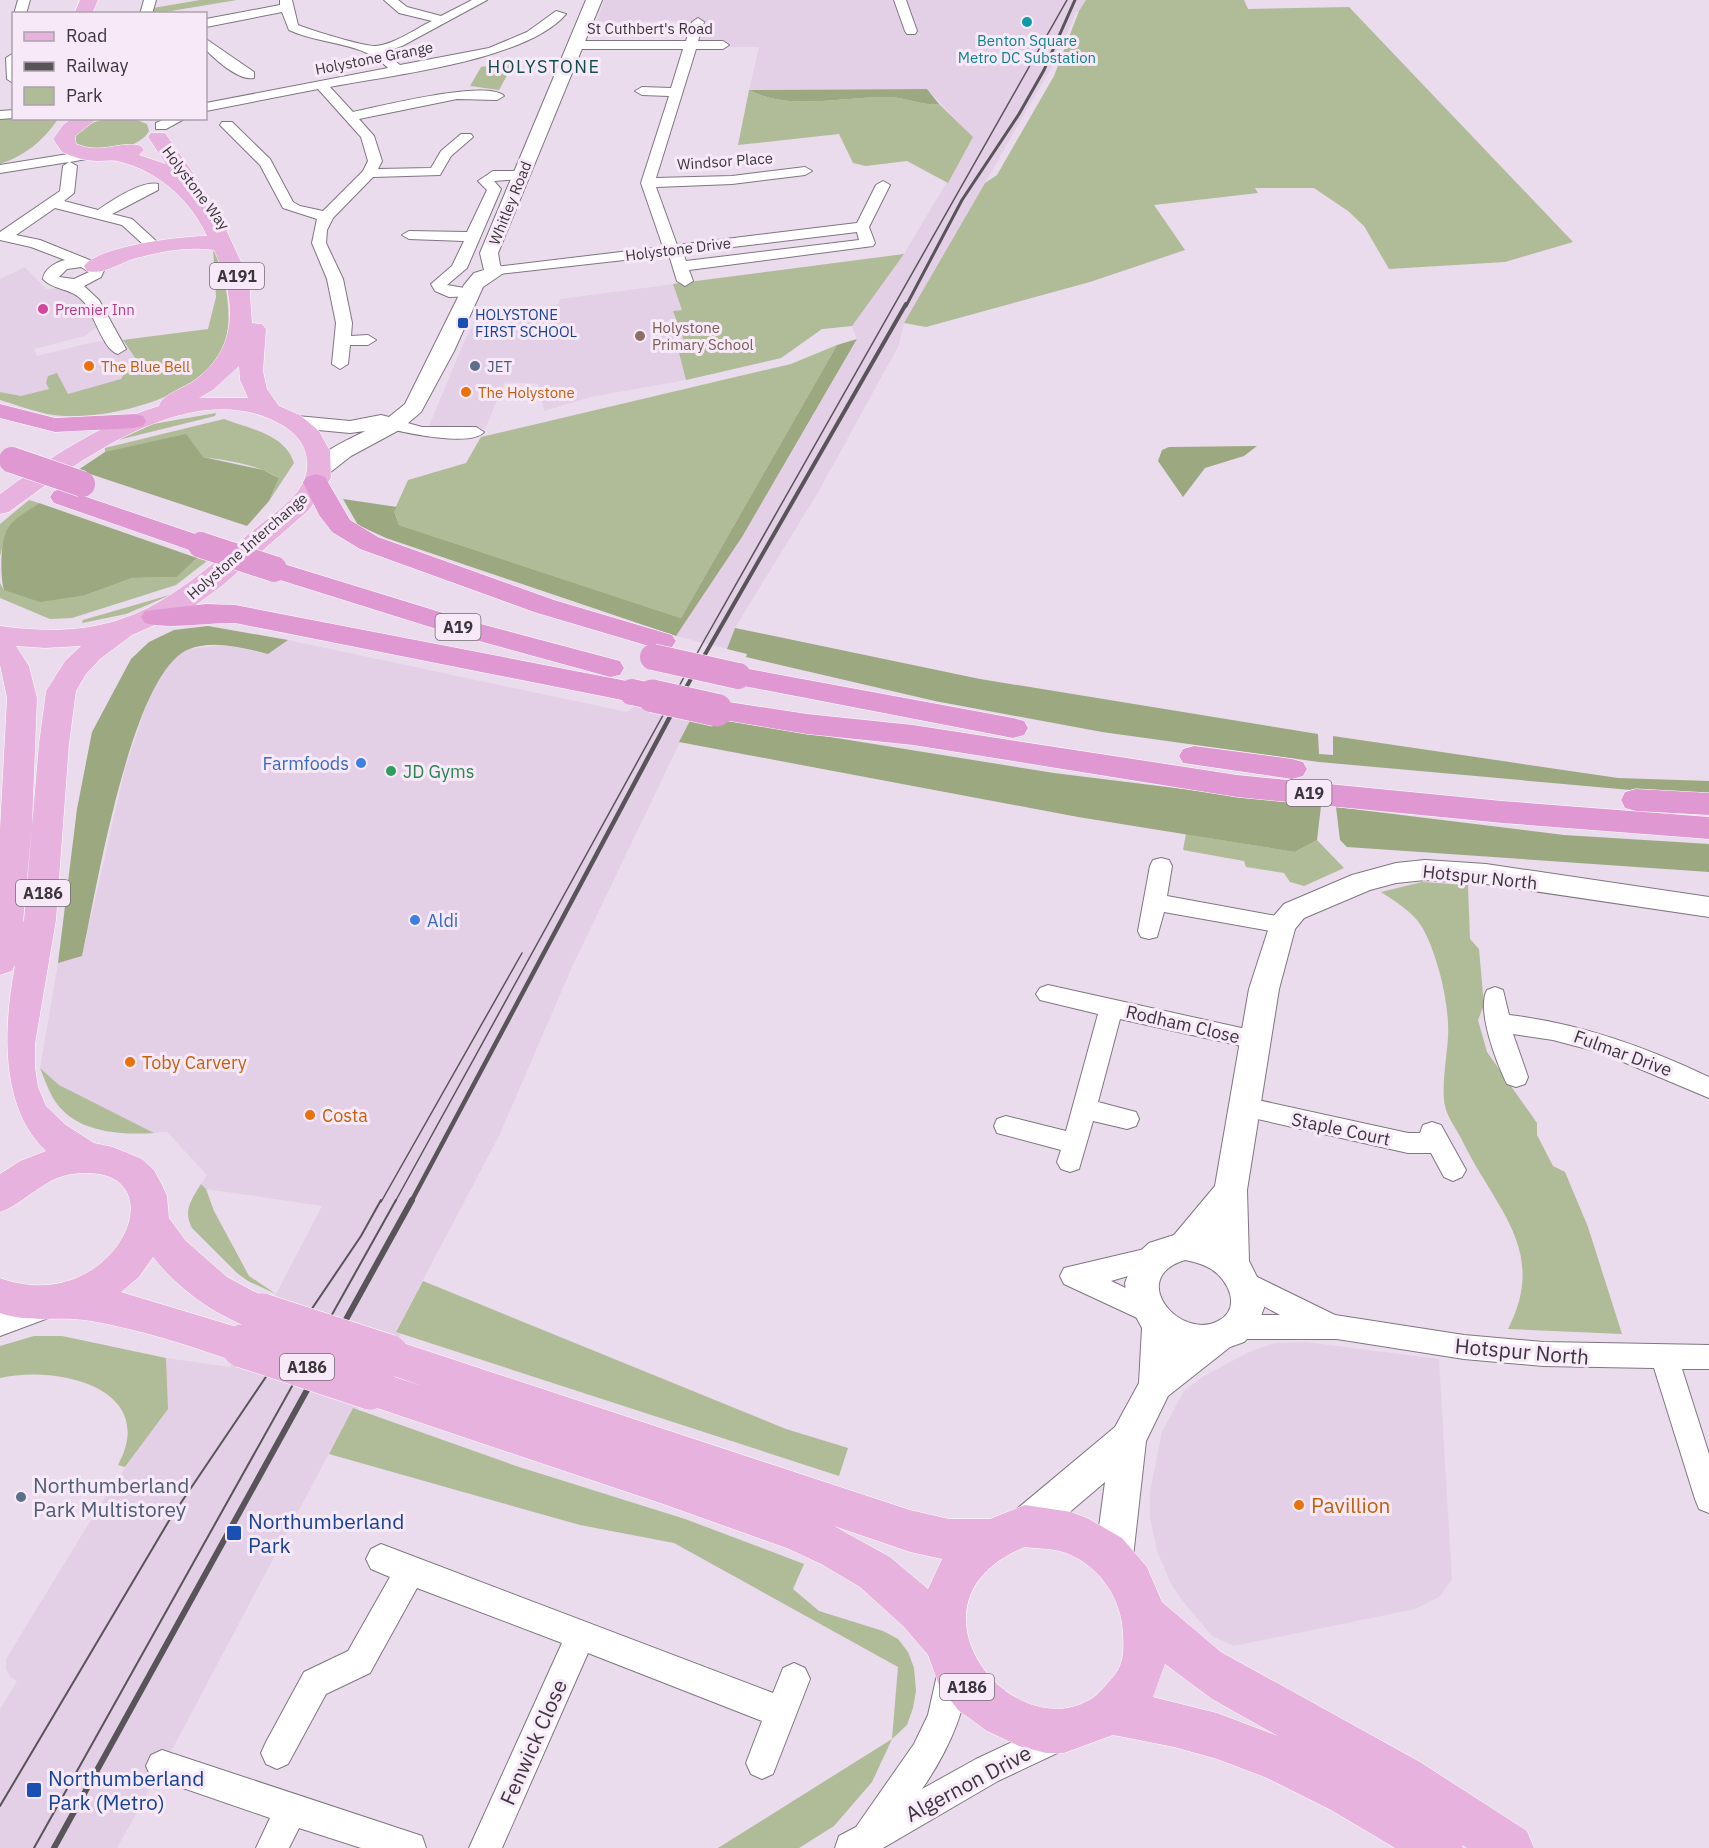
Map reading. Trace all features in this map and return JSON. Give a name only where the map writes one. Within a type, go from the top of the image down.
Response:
[{"type":"highway","points":[[0,411],[55,425],[72,426],[143,418]]},
{"type":"highway","name":"A19","points":[[4,464],[281,561],[456,626],[731,686],[1236,763],[1502,791],[1709,804]]},
{"type":"highway","points":[[318,476],[332,515],[341,526],[369,543],[513,596],[648,667]]},
{"type":"highway","points":[[141,622],[206,613],[235,614],[648,667],[731,686]]},
{"type":"highway","name":"A19","points":[[731,686],[807,724],[913,735],[1237,786],[1502,812],[1709,828]]},
{"type":"main road","name":"Holystone Way","points":[[67,130],[63,138],[65,144],[71,150],[90,155],[131,151],[158,127],[181,172],[223,220],[242,254],[252,282],[254,329],[249,370],[251,382],[258,396],[269,409]]},
{"type":"main road","name":"Holystone Way","points":[[114,154],[146,162],[171,176],[212,223],[238,279],[241,332],[237,348],[218,374],[143,418]]},
{"type":"main road","points":[[90,268],[122,256],[183,243],[223,245]]},
{"type":"main road","points":[[0,506],[91,442],[143,418],[218,403],[269,409],[297,422],[317,447],[318,476]]},
{"type":"main road","name":"Holystone Interchange","points":[[0,634],[62,638],[141,622],[195,592],[296,507],[318,476]]},
{"type":"main road","name":"A186","points":[[88,1158],[54,1136],[31,1115],[20,1087],[17,1067],[18,1044],[40,921],[54,744],[61,691],[75,668],[90,653],[141,622]]},
{"type":"main road","name":"A186","points":[[0,644],[18,674],[22,698],[11,880],[0,962]]},
{"type":"main road","name":"A186","points":[[0,1196],[22,1179],[47,1166],[88,1158],[117,1163],[140,1179],[149,1195],[150,1222],[141,1245],[124,1267],[100,1286],[57,1301]]},
{"type":"main road","name":"A186","points":[[150,1222],[169,1250],[206,1284],[232,1303],[253,1331]]},
{"type":"main road","name":"A186","points":[[0,1295],[20,1302],[57,1301],[103,1304],[150,1315],[253,1331],[379,1372],[910,1531],[949,1540],[1007,1533],[1066,1530],[1100,1546],[1114,1557],[1134,1584],[1146,1618],[1146,1650],[1141,1670],[1132,1689],[1092,1721]]},
{"type":"main road","name":"A186","points":[[379,1372],[614,1466],[777,1525],[861,1563],[916,1606],[975,1695],[1013,1721],[1053,1731],[1092,1721],[1182,1726],[1269,1755],[1344,1792],[1438,1848]]},
{"type":"main road","points":[[948,1652],[944,1619],[953,1582],[972,1553],[1007,1533]]},
{"type":"main road","name":"A186","points":[[1146,1618],[1182,1650],[1220,1678],[1403,1779],[1510,1848]]},
{"type":"street","points":[[390,0],[403,10],[444,20]]},
{"type":"street","points":[[376,50],[444,20],[482,0]]},
{"type":"street","name":"Whitley Road","points":[[318,476],[349,447],[393,424],[414,408],[477,280],[495,272],[490,265],[489,253],[594,0]]},
{"type":"street","points":[[900,0],[911,31]]},
{"type":"street","points":[[207,23],[286,4],[293,27],[304,34],[376,50],[397,70]]},
{"type":"street","name":"Holystone Grange","points":[[207,108],[492,51],[526,38],[560,14]]},
{"type":"street","points":[[672,250],[648,183],[699,22]]},
{"type":"street","points":[[526,38],[542,43]]},
{"type":"street","name":"St Cuthbert's Road","points":[[576,45],[723,45]]},
{"type":"street","points":[[212,57],[249,75]]},
{"type":"street","points":[[0,72],[12,64]]},
{"type":"street","points":[[229,80],[265,71]]},
{"type":"street","points":[[321,85],[352,116],[367,136],[375,161],[369,173],[326,216],[320,230],[320,243],[335,279],[344,323],[340,364]]},
{"type":"street","points":[[642,91],[676,92]]},
{"type":"street","points":[[352,116],[457,95],[481,100],[497,96]]},
{"type":"street","points":[[158,127],[175,120]]},
{"type":"street","points":[[227,125],[266,163],[286,205],[298,213],[326,216]]},
{"type":"street","points":[[1,169],[67,130]]},
{"type":"street","points":[[242,141],[258,136]]},
{"type":"street","points":[[369,173],[435,172],[446,154],[466,136]]},
{"type":"street","points":[[1,169],[90,155]]},
{"type":"street","points":[[2,236],[54,203],[69,189],[70,166]]},
{"type":"street","name":"Windsor Place","points":[[648,183],[732,180],[805,171]]},
{"type":"street","points":[[471,293],[449,292],[440,288],[439,284],[459,268],[473,237],[494,189],[485,181],[493,175],[521,175]]},
{"type":"street","name":"Holystone Drive","points":[[672,250],[683,274],[868,243],[862,227],[884,183]]},
{"type":"street","points":[[101,214],[127,198],[153,187]]},
{"type":"street","points":[[54,203],[127,222],[150,243]]},
{"type":"street","name":"Holystone Drive","points":[[495,272],[862,227]]},
{"type":"street","points":[[409,235],[473,237]]},
{"type":"street","points":[[2,236],[50,250],[90,268]]},
{"type":"street","points":[[130,248],[168,239]]},
{"type":"street","points":[[50,250],[56,262],[51,275],[54,281],[72,284],[91,300],[118,349]]},
{"type":"street","points":[[53,272],[69,263],[90,268]]},
{"type":"street","points":[[72,284],[90,268]]},
{"type":"street","points":[[90,268],[91,300]]},
{"type":"street","points":[[341,341],[368,339]]},
{"type":"street","name":"Whitley Road","points":[[297,422],[350,427],[371,424],[401,411],[422,393]]},
{"type":"street","points":[[393,424],[422,432],[476,432]]},
{"type":"street","points":[[1149,931],[1161,866]]},
{"type":"street","name":"Hotspur North","points":[[1282,926],[1294,911],[1338,891],[1377,878],[1425,870],[1486,874],[1709,907]]},
{"type":"street","points":[[1114,1557],[1128,1439],[1156,1385],[1226,1332],[1246,1310],[1248,1297],[1238,1273],[1231,1190],[1267,974],[1282,926],[1154,902]]},
{"type":"street","name":"Rodham Close","points":[[1048,994],[1255,1040]]},
{"type":"street","points":[[1495,996],[1497,1023],[1507,1058],[1516,1077]]},
{"type":"street","name":"Rodham Close","points":[[1006,1126],[1073,1153],[1111,1008]]},
{"type":"street","name":"Fulmar Drive","points":[[1497,1023],[1548,1029],[1597,1040],[1657,1063],[1709,1088]]},
{"type":"street","name":"Staple Court","points":[[1244,1107],[1408,1143],[1434,1136],[1453,1170]]},
{"type":"street","points":[[1084,1109],[1127,1119]]},
{"type":"street","points":[[1185,1246],[1216,1212],[1231,1190]]},
{"type":"street","points":[[1226,1332],[1201,1340],[1183,1337],[1153,1317],[1074,1276],[1115,1269],[1153,1258],[1167,1250],[1185,1246],[1210,1250],[1238,1273]]},
{"type":"street","points":[[1153,1258],[1141,1279],[1142,1296],[1153,1317],[1156,1385]]},
{"type":"street","name":"Hotspur North","points":[[1238,1273],[1284,1305],[1337,1327]]},
{"type":"street","points":[[0,1321],[57,1301]]},
{"type":"street","name":"Hotspur North","points":[[1226,1332],[1337,1327],[1475,1348],[1565,1356],[1709,1357]]},
{"type":"street","points":[[1664,1357],[1703,1466],[1709,1499]]},
{"type":"street","points":[[1007,1533],[1128,1439]]},
{"type":"street","points":[[381,1559],[782,1712]]},
{"type":"street","points":[[277,1753],[315,1683],[359,1662],[411,1570]]},
{"type":"street","name":"Fenwick Close","points":[[485,1848],[581,1635]]},
{"type":"street","name":"Algernon Drive","points":[[858,1844],[912,1777],[941,1728],[948,1706],[948,1652]]},
{"type":"street","points":[[762,1763],[794,1679]]},
{"type":"street","name":"Algernon Drive","points":[[858,1844],[987,1770],[1092,1721]]},
{"type":"street","points":[[162,1766],[410,1848]]},
{"type":"street","points":[[272,1848],[292,1808]]},
{"type":"shaded area","points":[[604,0],[1086,0],[1081,11],[1076,12],[1057,58],[904,323],[899,345],[820,489],[735,628],[727,649],[676,636],[742,537],[857,340],[852,326],[822,329],[781,358],[686,380],[591,397],[544,411],[538,384],[505,382],[485,429],[429,426],[464,342],[475,321],[559,304],[560,299],[904,254],[973,138],[927,89],[749,90],[759,47],[688,47],[693,21],[597,22]]},
{"type":"shaded area","name":"The Blue Bell","points":[[25,267],[46,289],[64,288],[76,291],[97,327],[85,336],[34,349],[37,356],[98,341],[108,343],[114,351],[128,347],[123,340],[194,331],[134,397],[21,396],[0,392],[0,279]]},
{"type":"shaded area","points":[[288,640],[627,712],[635,706],[693,715],[572,967],[499,1136],[396,1331],[401,1333],[357,1410],[353,1408],[181,1733],[117,1848],[0,1848],[0,1709],[17,1681],[10,1677],[6,1669],[6,1659],[105,1497],[167,1409],[166,1358],[230,1367],[276,1294],[322,1206],[206,1189],[201,1184],[207,1175],[167,1132],[154,1133],[138,1125],[59,1085],[40,1068],[58,963],[82,956],[125,769],[150,695],[172,659],[188,649],[225,645],[268,654]]},
{"type":"shaded area","name":"Pavillion","points":[[1306,1342],[1439,1359],[1452,1580],[1439,1597],[1415,1609],[1234,1646],[1212,1636],[1185,1604],[1171,1584],[1157,1551],[1150,1518],[1150,1492],[1162,1432],[1183,1392],[1202,1377],[1249,1352],[1275,1343]]},
{"type":"green space","points":[[200,0],[237,0],[165,12],[153,12],[153,8]]},
{"type":"green space","points":[[1086,0],[1244,0],[1248,9],[1349,7],[1573,242],[1505,262],[1389,269],[1364,226],[1348,211],[1314,188],[1255,188],[1258,193],[1154,205],[1185,250],[1090,282],[926,327],[904,323],[985,183],[997,175],[1054,76],[1079,11]]},
{"type":"green space","points":[[515,61],[499,90],[470,86],[481,67]]},
{"type":"green space","points":[[927,89],[939,104],[926,104],[892,97],[816,101],[781,100],[749,90]]},
{"type":"green space","points":[[749,90],[781,100],[816,101],[892,97],[926,104],[939,104],[973,137],[948,183],[907,161],[866,166],[853,163],[839,134],[738,145]]},
{"type":"green space","points":[[0,119],[57,120],[33,146],[0,164]]},
{"type":"green space","points":[[102,120],[137,120],[147,124],[149,131],[143,138],[125,147],[113,150],[91,149],[81,147],[74,142],[73,135],[88,124]]},
{"type":"green space","points":[[213,248],[218,253],[225,285],[228,329],[226,339],[216,359],[200,376],[178,390],[153,401],[100,414],[53,415],[0,400],[0,392],[21,396],[49,389],[46,383],[48,376],[57,373],[68,394],[121,379],[125,373],[121,367],[138,362],[123,340],[208,329],[216,297]]},
{"type":"green space","points":[[904,254],[852,326],[822,329],[781,358],[686,380],[678,349],[686,346],[673,311],[682,310],[673,284]]},
{"type":"green space","points":[[857,339],[742,537],[676,636],[386,538],[358,525],[343,499],[397,507],[394,511],[399,525],[681,618],[837,345]]},
{"type":"green space","points":[[837,345],[681,618],[399,525],[394,511],[408,480],[466,463],[481,437],[791,364]]},
{"type":"green space","points":[[216,413],[215,416],[118,440],[153,424]]},
{"type":"green space","points":[[224,419],[275,439],[289,453],[294,463],[269,501],[279,478],[241,463],[195,456],[105,452],[105,448]]},
{"type":"green space","points":[[186,434],[203,457],[263,470],[279,478],[269,501],[247,526],[78,470],[105,452]]},
{"type":"green space","points":[[1257,446],[1244,456],[1205,468],[1183,497],[1158,461],[1162,450],[1169,447]]},
{"type":"green space","points":[[29,500],[39,503],[8,528],[0,556],[0,524]]},
{"type":"green space","points":[[39,503],[197,558],[177,577],[132,578],[86,595],[40,602],[4,590],[2,559],[5,534],[14,521]]},
{"type":"green space","points":[[197,558],[207,561],[176,585],[72,618],[50,619],[0,598],[0,583],[4,590],[86,595],[132,578],[177,577]]},
{"type":"green space","points":[[173,594],[126,614],[82,623],[83,620]]},
{"type":"green space","points":[[208,626],[288,640],[268,654],[228,646],[197,647],[187,650],[167,668],[149,700],[132,742],[118,789],[82,956],[58,963],[77,809],[92,732],[131,659],[149,642],[174,630]]},
{"type":"green space","points":[[735,628],[980,679],[1318,734],[1319,754],[1333,755],[1333,736],[1618,778],[1709,781],[1709,797],[1319,762],[1102,732],[935,701],[746,657],[747,654],[727,649]]},
{"type":"green space","points":[[693,715],[1054,773],[1321,806],[1317,840],[1295,852],[1078,817],[679,742]]},
{"type":"green space","points":[[1336,807],[1564,835],[1709,844],[1709,872],[1347,847],[1340,840]]},
{"type":"green space","points":[[1186,834],[1295,852],[1317,840],[1344,868],[1304,886],[1290,882],[1284,873],[1246,867],[1244,861],[1183,850]]},
{"type":"green space","points":[[1422,882],[1468,885],[1470,939],[1479,949],[1484,1005],[1478,1020],[1487,1052],[1537,1123],[1537,1135],[1553,1166],[1565,1172],[1588,1227],[1622,1334],[1508,1329],[1519,1301],[1523,1275],[1520,1252],[1501,1208],[1446,1110],[1444,1090],[1448,1025],[1445,996],[1438,966],[1422,927],[1404,908],[1381,892]]},
{"type":"green space","points":[[40,1068],[59,1085],[154,1133],[112,1132],[85,1125],[73,1119],[53,1098]]},
{"type":"green space","points":[[201,1184],[206,1189],[214,1211],[249,1276],[276,1294],[248,1281],[237,1273],[192,1228],[188,1211],[191,1200]]},
{"type":"green space","points":[[423,1281],[786,1429],[848,1448],[839,1476],[396,1332]]},
{"type":"green space","points":[[34,1336],[62,1336],[166,1358],[168,1409],[125,1467],[118,1465],[127,1438],[125,1417],[114,1400],[95,1387],[73,1379],[48,1375],[0,1378],[0,1346]]},
{"type":"green space","points":[[353,1408],[516,1466],[685,1519],[804,1564],[793,1589],[819,1611],[883,1631],[898,1639],[908,1652],[914,1668],[916,1691],[907,1725],[892,1739],[898,1667],[674,1543],[580,1525],[329,1454]]},
{"type":"green space","points":[[892,1739],[872,1782],[834,1826],[799,1848],[718,1848]]},
{"type":"tram line","points":[[395,1202],[705,639],[1067,0]]},
{"type":"tram line","points":[[381,1202],[522,953]]},
{"type":"tram line","points":[[0,1806],[170,1519],[361,1236],[381,1200]]},
{"type":"tram line","points":[[34,1848],[396,1200]]},
{"type":"railway","points":[[906,306],[962,200],[1019,114],[1044,70],[1075,0]]},
{"type":"railway","points":[[680,698],[906,304]]},
{"type":"railway","points":[[411,1202],[681,696]]},
{"type":"railway","points":[[54,1848],[412,1200]]},
{"type":"place","name":"Benton Square Metro DC Substation","points":[[1027,22]]},
{"type":"place","name":"Premier Inn","points":[[43,309]]},
{"type":"place","name":"HOLYSTONE FIRST SCHOOL","points":[[463,323]]},
{"type":"place","name":"Holystone Primary School","points":[[640,336]]},
{"type":"place","name":"The Blue Bell","points":[[89,366]]},
{"type":"place","name":"JET","points":[[475,366]]},
{"type":"place","name":"The Holystone","points":[[466,392]]},
{"type":"place","name":"Farmfoods","points":[[361,763]]},
{"type":"place","name":"JD Gyms","points":[[391,771]]},
{"type":"place","name":"Aldi","points":[[415,920]]},
{"type":"place","name":"Toby Carvery","points":[[130,1062]]},
{"type":"place","name":"Costa","points":[[310,1115]]},
{"type":"place","name":"Northumberland Park Multistorey","points":[[21,1497]]},
{"type":"place","name":"Pavillion","points":[[1299,1505]]},
{"type":"place","name":"Northumberland Park","points":[[234,1533]]},
{"type":"place","name":"Northumberland Park (Metro)","points":[[34,1790]]},
{"type":"district","name":"HOLYSTONE","points":[[544,66]]}]
